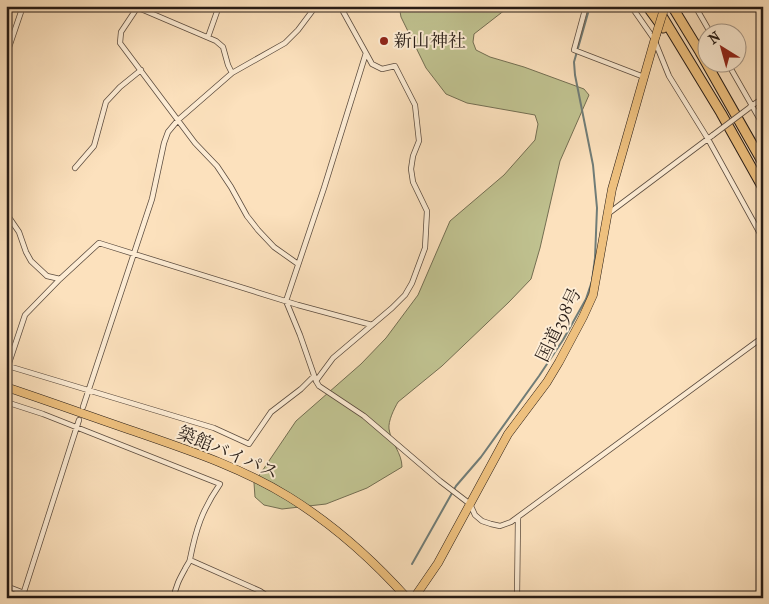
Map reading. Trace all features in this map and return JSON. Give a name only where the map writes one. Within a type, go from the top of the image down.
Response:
[{"type":"highway","points":[[647,6],[696,71]]},
{"type":"highway","points":[[656,6],[696,70]]},
{"type":"highway","name":"国道398号","points":[[414,598],[438,563],[508,434],[547,382],[559,362],[593,295],[612,189],[665,6]]},
{"type":"highway","points":[[672,6],[696,45]]},
{"type":"highway","points":[[677,6],[696,44]]},
{"type":"highway","points":[[697,72],[763,188]]},
{"type":"highway","points":[[711,72],[763,163]]},
{"type":"highway","name":"築館バイパス","points":[[6,386],[187,450],[254,477],[309,510],[348,539],[382,570],[407,598]]},
{"type":"street","points":[[6,56],[23,6]]},
{"type":"street","points":[[208,37],[219,6]]},
{"type":"street","points":[[83,407],[132,254],[152,199],[168,132],[178,120],[232,73],[285,43],[298,30],[316,6]]},
{"type":"street","points":[[340,6],[372,64],[382,69],[395,66],[416,105],[418,141],[411,169],[413,182],[427,211],[425,248],[412,283],[405,295],[392,308],[372,325],[333,358],[315,379],[271,412],[249,444],[214,428],[8,366],[25,315],[60,279],[100,243],[286,301],[372,325]]},
{"type":"street","points":[[586,6],[574,50],[645,77]]},
{"type":"street","points":[[631,6],[655,37],[669,76],[710,137],[763,240]]},
{"type":"street","points":[[695,6],[704,22]]},
{"type":"street","points":[[232,73],[223,47],[208,37],[135,7],[121,32],[120,42],[202,152],[217,166],[247,216],[274,247],[298,264]]},
{"type":"street","points":[[366,53],[286,301],[315,379],[320,386],[364,416],[470,504],[475,515],[490,524],[500,526],[512,522],[763,337]]},
{"type":"street","points":[[75,168],[94,146],[106,102],[120,87],[141,70]]},
{"type":"street","points":[[732,72],[763,125]]},
{"type":"street","points":[[609,213],[763,98]]},
{"type":"street","points":[[6,213],[19,232],[31,261],[47,276],[60,279]]},
{"type":"street","points":[[6,402],[42,414],[220,484],[197,525],[190,560],[175,590],[174,598]]},
{"type":"street","points":[[22,598],[79,420]]},
{"type":"street","points":[[517,598],[518,516]]},
{"type":"street","points":[[190,560],[260,591],[270,598]]},
{"type":"street","points":[[6,586],[37,598]]},
{"type":"green space","points":[[399,6],[510,6],[474,34],[473,42],[476,50],[490,57],[584,89],[589,95],[560,161],[531,279],[442,366],[398,402],[390,419],[389,429],[402,462],[402,467],[367,488],[326,504],[282,509],[264,505],[255,497],[254,483],[296,421],[361,364],[386,338],[418,295],[450,221],[504,175],[535,140],[538,124],[535,115],[467,103],[446,94],[426,68],[401,17]]},
{"type":"waterway","points":[[412,564],[456,486],[481,457],[563,340],[586,299],[592,281],[597,208],[593,165],[574,62],[590,6]]},
{"type":"place","name":"新山神社","points":[[384,41]]}]
